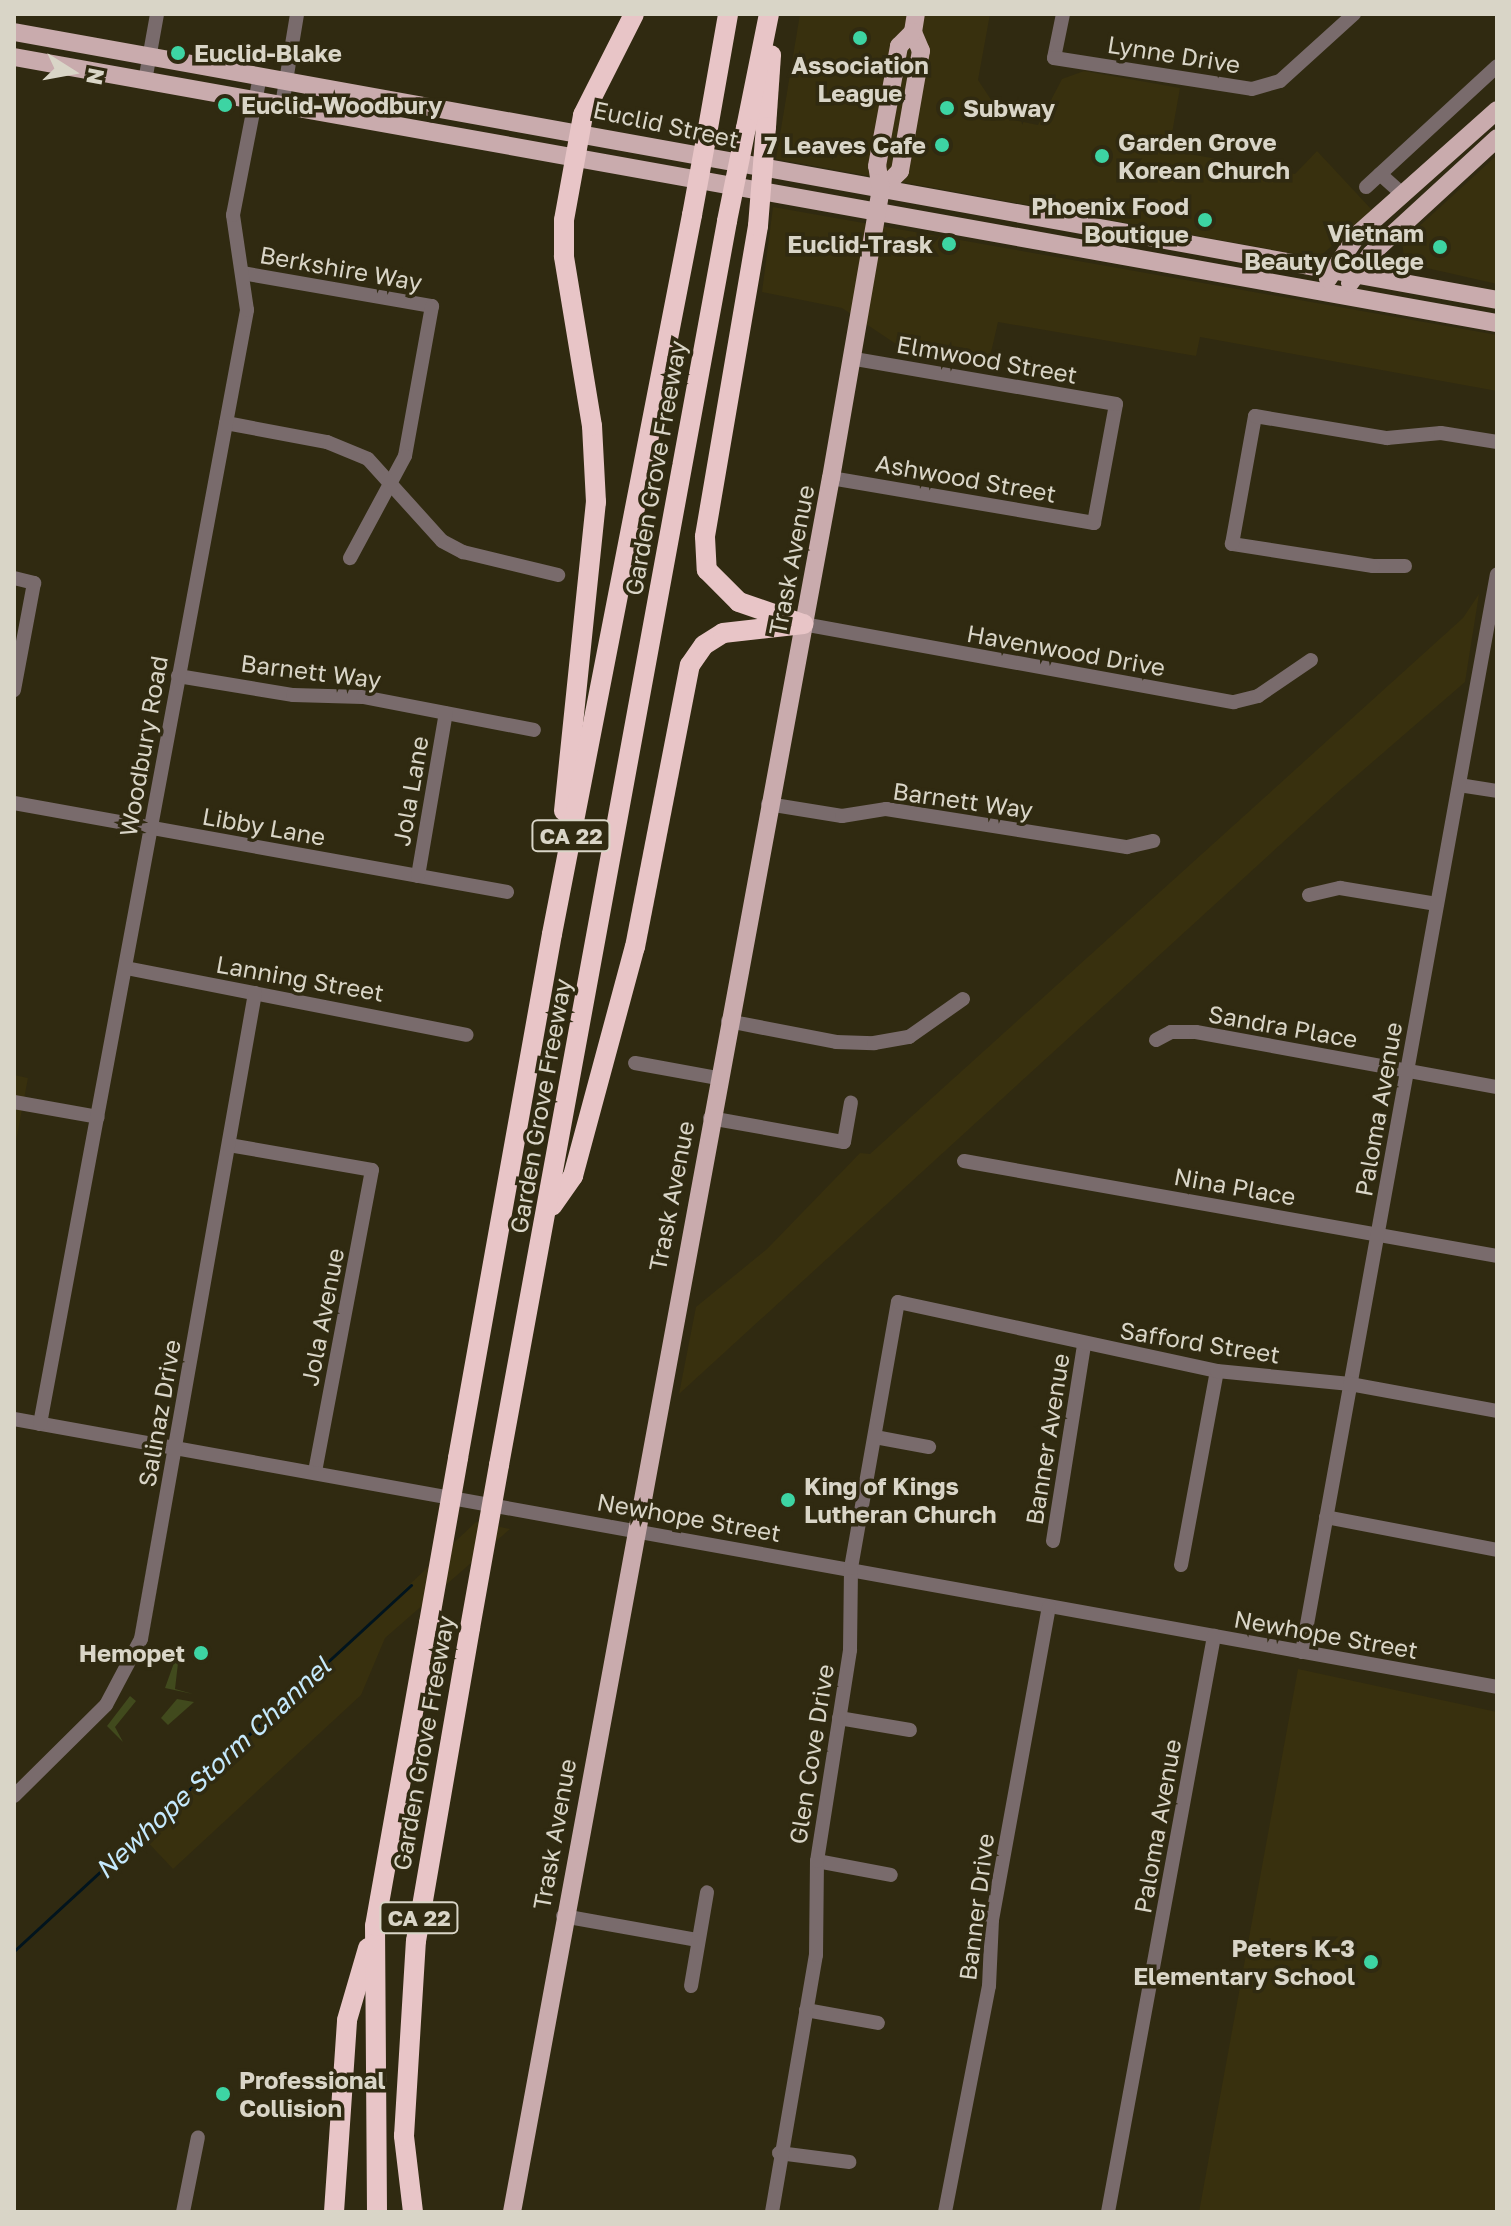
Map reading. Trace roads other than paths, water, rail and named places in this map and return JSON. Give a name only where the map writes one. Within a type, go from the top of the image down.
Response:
[{"type":"highway","points":[[552,934],[596,521],[590,411],[563,244],[579,131],[593,88],[634,14]]},
{"type":"highway","name":"Garden Grove Freeway","points":[[377,2212],[375,1926],[552,934],[692,215],[728,14]]},
{"type":"highway","name":"Garden Grove Freeway","points":[[413,2211],[404,2136],[416,1941],[499,1465],[548,1212],[727,221],[756,127],[771,14]]},
{"type":"highway","points":[[756,127],[758,226],[705,537],[707,570],[739,602],[803,624]]},
{"type":"highway","points":[[548,1212],[573,1176],[610,1047],[635,947],[690,665],[704,645],[723,633],[803,624]]},
{"type":"highway","points":[[334,2212],[347,2020],[375,1926]]},
{"type":"main road","name":"Trask Avenue","points":[[512,2212],[563,1916],[717,1078],[831,478],[881,190],[877,166],[899,46],[915,23]]},
{"type":"main road","name":"Euclid Street","points":[[14,32],[579,131],[881,190],[1497,300]]},
{"type":"main road","name":"Euclid Street","points":[[14,57],[877,215],[1497,323]]},
{"type":"main road","points":[[425,131],[429,107]]},
{"type":"main road","points":[[1324,293],[1330,270],[1352,240],[1497,110]]},
{"type":"main road","points":[[1344,297],[1354,274],[1497,138]]},
{"type":"street","points":[[145,81],[157,14]]},
{"type":"street","points":[[282,105],[297,14]]},
{"type":"street","name":"Lynne Drive","points":[[1063,14],[1054,58],[1252,89],[1280,81],[1354,14]]},
{"type":"street","points":[[1366,187],[1497,66]]},
{"type":"street","name":"Woodbury Road","points":[[40,1424],[247,310],[233,215],[260,76]]},
{"type":"street","points":[[1380,174],[1402,194]]},
{"type":"street","name":"Berkshire Way","points":[[242,273],[432,306],[405,456],[393,487]]},
{"type":"street","name":"Elmwood Street","points":[[850,358],[1116,404],[1094,523]]},
{"type":"street","points":[[1405,566],[1373,566],[1232,544],[1255,416],[1387,438],[1441,433],[1497,442]]},
{"type":"street","points":[[226,423],[327,442],[368,459],[442,541],[463,552],[558,575]]},
{"type":"street","name":"Ashwood Street","points":[[831,478],[1094,523]]},
{"type":"street","points":[[350,558],[393,487]]},
{"type":"street","name":"Paloma Avenue","points":[[1302,1652],[1497,574]]},
{"type":"street","points":[[14,578],[34,583],[14,690]]},
{"type":"street","name":"Havenwood Drive","points":[[803,624],[1234,702],[1258,696],[1311,660]]},
{"type":"street","name":"Barnett Way","points":[[178,676],[293,695],[363,697],[534,730]]},
{"type":"street","name":"Jola Lane","points":[[418,876],[446,713]]},
{"type":"street","points":[[1459,785],[1497,791]]},
{"type":"street","name":"Libby Lane","points":[[14,803],[507,892]]},
{"type":"street","name":"Barnett Way","points":[[768,804],[842,816],[886,809],[1127,847],[1153,841]]},
{"type":"street","points":[[1309,895],[1340,888],[1437,904]]},
{"type":"street","name":"Lanning Street","points":[[126,968],[466,1035]]},
{"type":"street","name":"Salinaz Drive","points":[[14,1796],[100,1713],[134,1661],[255,993]]},
{"type":"street","points":[[728,1021],[836,1042],[874,1043],[909,1037],[963,999]]},
{"type":"street","name":"Sandra Place","points":[[1156,1040],[1171,1032],[1196,1032],[1497,1087]]},
{"type":"street","points":[[635,1063],[717,1078]]},
{"type":"street","points":[[14,1102],[98,1117]]},
{"type":"street","points":[[710,1118],[844,1142],[851,1103]]},
{"type":"street","name":"Jola Avenue","points":[[229,1145],[372,1170],[315,1472]]},
{"type":"street","name":"Nina Place","points":[[964,1161],[1497,1256]]},
{"type":"street","name":"Safford Street","points":[[898,1302],[1084,1345],[1217,1371],[1350,1384],[1497,1411]]},
{"type":"street","name":"Glen Cove Drive","points":[[772,2212],[779,2153],[818,1937],[817,1861],[850,1650],[851,1568],[898,1302]]},
{"type":"street","name":"Banner Avenue","points":[[1053,1541],[1084,1345]]},
{"type":"street","points":[[1181,1565],[1217,1371]]},
{"type":"street","name":"Newhope Street","points":[[14,1419],[1497,1687]]},
{"type":"street","points":[[875,1437],[929,1447]]},
{"type":"street","points":[[1326,1517],[1497,1550]]},
{"type":"street","name":"Banner Drive","points":[[945,2212],[989,1986],[992,1920],[1049,1607]]},
{"type":"street","name":"Paloma Avenue","points":[[1108,2212],[1214,1636]]},
{"type":"street","points":[[839,1718],[910,1730]]},
{"type":"street","points":[[817,1861],[891,1875]]},
{"type":"street","points":[[691,1986],[707,1892]]},
{"type":"street","points":[[563,1916],[698,1940]]},
{"type":"street","points":[[806,2010],[878,2023]]},
{"type":"street","points":[[183,2212],[198,2137]]},
{"type":"street","points":[[779,2153],[849,2162]]},
{"type":"waterway","name":"Newhope Storm Channel","points":[[14,1951],[411,1585]]},
{"type":"place","name":"Association League","points":[[860,38]]},
{"type":"place","name":"Euclid-Blake","points":[[178,53]]},
{"type":"place","name":"Euclid-Woodbury","points":[[225,105]]},
{"type":"place","name":"Subway","points":[[947,108]]},
{"type":"place","name":"7 Leaves Cafe","points":[[942,145]]},
{"type":"place","name":"Garden Grove Korean Church","points":[[1102,156]]},
{"type":"place","name":"Phoenix Food Boutique","points":[[1205,220]]},
{"type":"place","name":"Euclid-Trask","points":[[949,244]]},
{"type":"place","name":"Vietnam Beauty College","points":[[1440,247]]},
{"type":"place","name":"King of Kings Lutheran Church","points":[[788,1500]]},
{"type":"place","name":"Hemopet","points":[[201,1653]]},
{"type":"place","name":"Peters K-3 Elementary School","points":[[1371,1962]]},
{"type":"place","name":"Professional Collision","points":[[223,2094]]}]
